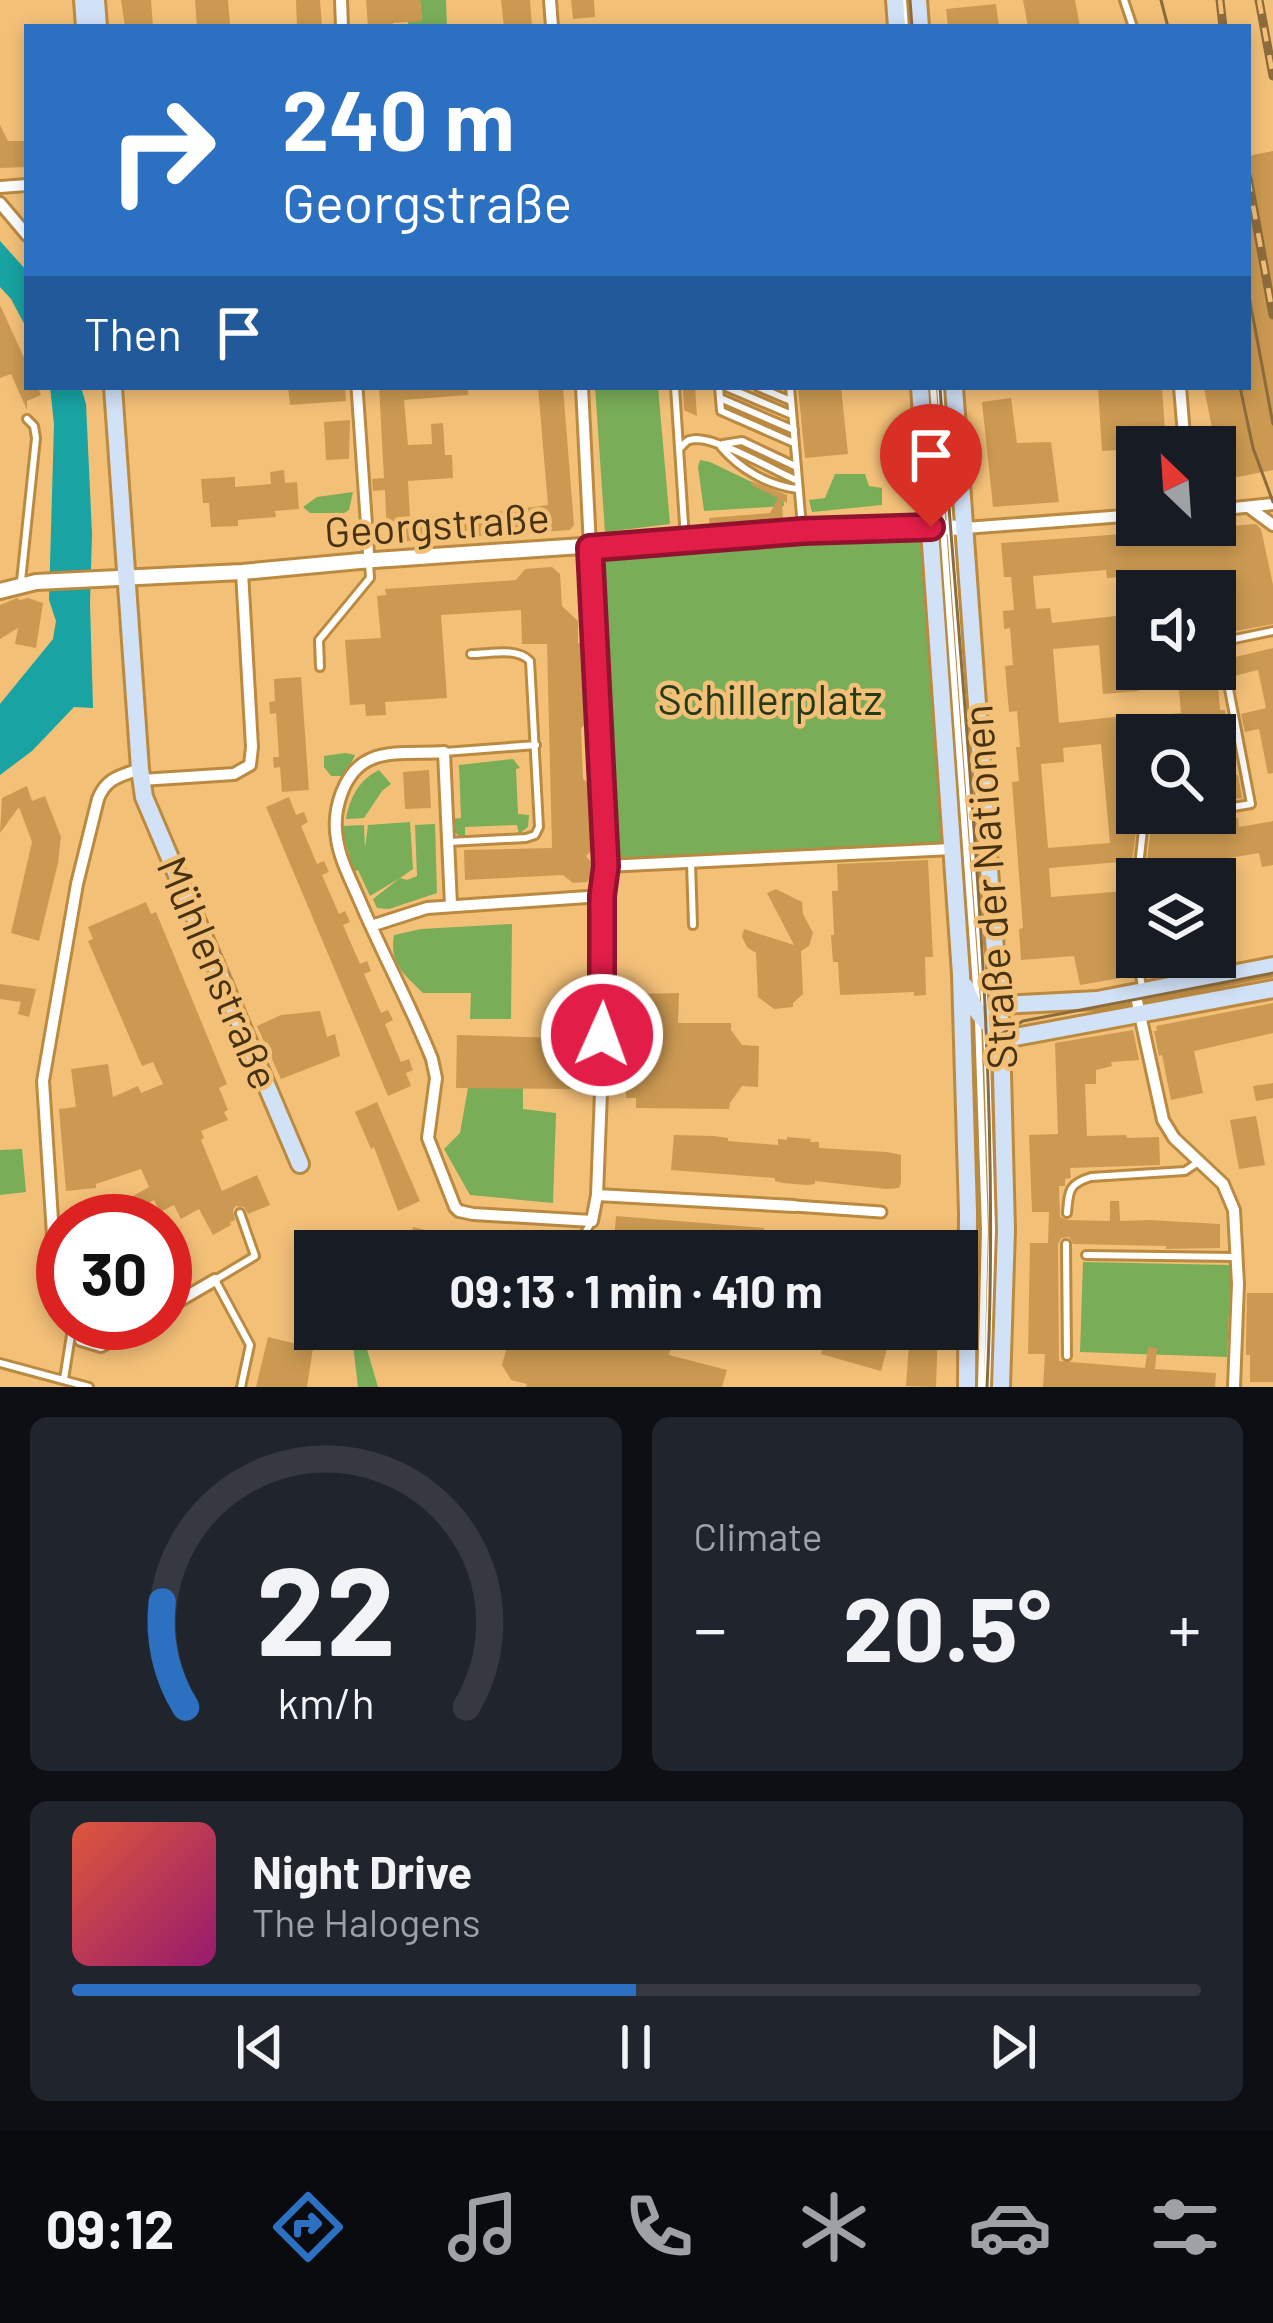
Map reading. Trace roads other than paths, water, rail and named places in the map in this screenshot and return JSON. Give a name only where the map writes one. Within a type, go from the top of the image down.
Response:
[{"type":"main road","name":"Mühlenstraße","points":[[113,390],[141,774],[150,812],[300,1164]]},
{"type":"main road","name":"Straße der Nationen","points":[[920,390],[924,470],[947,528],[976,680],[985,1014],[1001,1034],[1006,1230],[1001,1387]]},
{"type":"main road","name":"Straße der Nationen","points":[[954,390],[947,528],[952,849],[968,1213],[967,1387]]},
{"type":"main road","points":[[964,1053],[968,1033],[985,1014],[1097,1000],[1273,966]]},
{"type":"main road","points":[[961,974],[967,994],[985,1014]]},
{"type":"main road","points":[[1001,1034],[1018,1038],[1273,989]]},
{"type":"street","points":[[0,202],[24,231]]},
{"type":"street","points":[[357,390],[369,561]]},
{"type":"street","points":[[582,390],[606,866],[602,1035]]},
{"type":"street","points":[[1180,390],[1183,426]]},
{"type":"street","points":[[1236,509],[1273,504]]},
{"type":"street","points":[[1250,508],[1273,525]]},
{"type":"street","name":"Georgstraße","points":[[28,583],[803,531],[947,528],[1116,516]]},
{"type":"street","points":[[51,1194],[44,1082],[77,884],[98,799],[112,778],[234,774],[250,765],[242,572]]},
{"type":"street","points":[[0,591],[28,583]]},
{"type":"street","points":[[451,905],[444,752],[366,760],[338,801],[337,843],[432,1060],[436,1078],[428,1138],[455,1207],[473,1214],[592,1221],[601,1092]]},
{"type":"street","points":[[606,866],[952,849]]},
{"type":"street","points":[[371,926],[451,905],[602,896]]},
{"type":"street","points":[[1139,991],[1139,1013],[1163,1120],[1174,1138],[1223,1184],[1234,1210],[1238,1284],[1234,1387]]},
{"type":"street","points":[[597,1195],[881,1212]]},
{"type":"street","points":[[192,1293],[215,1280]]},
{"type":"lane","points":[[675,390],[685,540]]},
{"type":"lane","points":[[721,390],[721,411],[794,442]]},
{"type":"lane","points":[[730,390],[792,415]]},
{"type":"lane","points":[[765,390],[791,401]]},
{"type":"lane","points":[[790,390],[803,531]]},
{"type":"lane","points":[[936,390],[947,528]]},
{"type":"lane","points":[[720,398],[794,430]]},
{"type":"lane","points":[[28,418],[36,438],[28,583]]},
{"type":"lane","points":[[680,448],[687,441],[701,439],[719,444],[742,441],[796,467]]},
{"type":"lane","points":[[719,444],[736,465],[785,488],[798,485]]},
{"type":"lane","points":[[320,667],[319,640],[370,578],[369,561]]},
{"type":"lane","points":[[1234,714],[1220,642],[1273,631]]},
{"type":"lane","points":[[448,842],[526,838],[535,835],[539,821],[528,658],[517,653],[471,654]]},
{"type":"lane","points":[[976,680],[953,691],[985,1014],[984,1387]]},
{"type":"lane","points":[[1236,726],[1251,804],[1236,806]]},
{"type":"lane","points":[[444,752],[536,745]]},
{"type":"lane","points":[[691,862],[693,926]]},
{"type":"lane","points":[[1138,978],[1139,991]]},
{"type":"lane","points":[[1067,1214],[1069,1192],[1076,1181],[1185,1172],[1200,1161]]},
{"type":"lane","points":[[240,1214],[255,1256],[215,1280],[250,1345],[241,1387]]},
{"type":"lane","points":[[587,1230],[592,1221]]},
{"type":"lane","points":[[1066,1244],[1067,1356]]},
{"type":"lane","points":[[1086,1255],[1235,1257]]},
{"type":"lane","points":[[64,1379],[69,1350]]},
{"type":"lane","points":[[0,1363],[89,1387]]},
{"type":"water","points":[[0,241],[24,268],[24,323],[0,287]]},
{"type":"water","points":[[50,390],[82,390],[92,534],[93,708],[74,707],[32,751],[0,775],[0,704],[53,639],[56,621],[49,600],[54,424]]},
{"type":"tram line","points":[[910,0],[912,24]]},
{"type":"tram line","points":[[1161,0],[1167,24]]},
{"type":"tram line","points":[[1251,307],[1273,424]]},
{"type":"tram line","points":[[940,390],[985,1011],[991,1262],[987,1387]]},
{"type":"tram line","points":[[1241,390],[1253,448],[1273,502]]},
{"type":"tram line","points":[[984,1061],[1001,1034],[1023,1021],[1273,973]]},
{"type":"railway","points":[[1220,0],[1223,24]]},
{"type":"railway","points":[[1259,0],[1273,76]]},
{"type":"railway","points":[[1251,194],[1273,315]]},
{"type":"park label","name":"Schillerplatz","points":[[770,700]]}]
